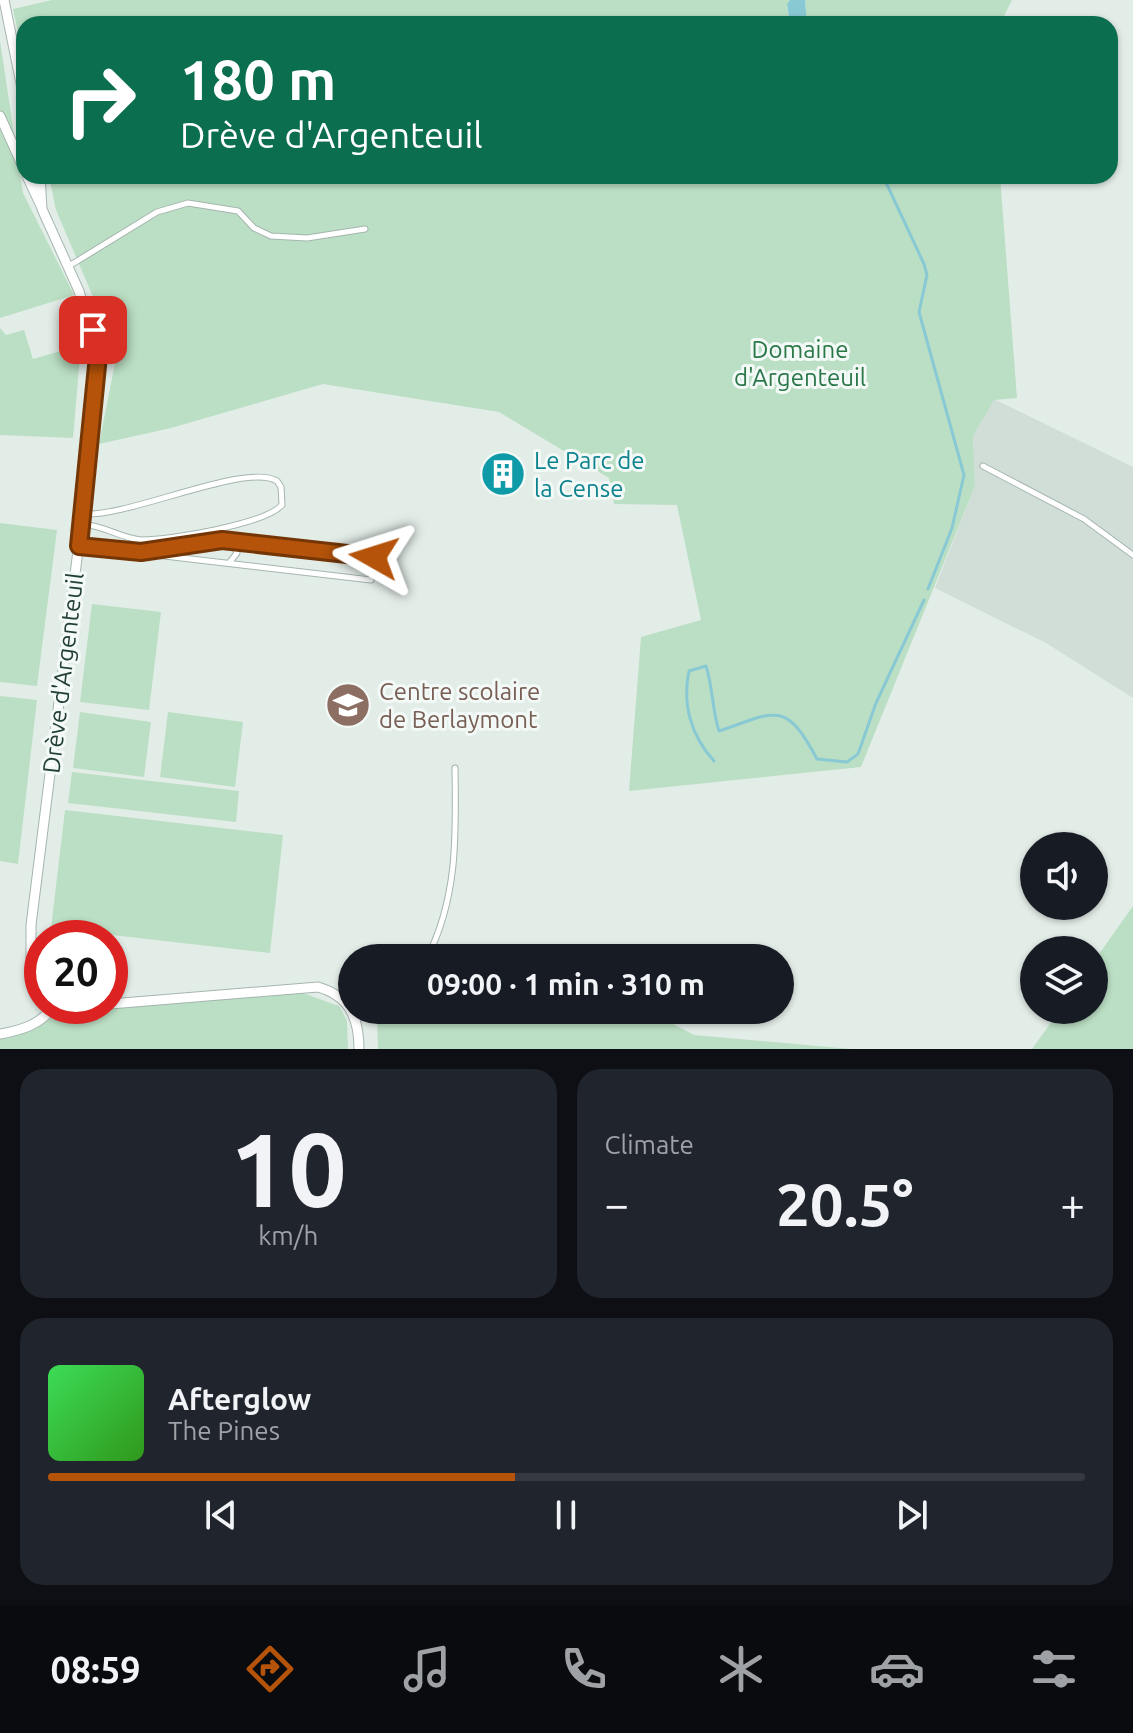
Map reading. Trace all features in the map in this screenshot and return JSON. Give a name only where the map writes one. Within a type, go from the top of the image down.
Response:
[{"type":"street","points":[[4,0],[16,59]]},
{"type":"street","points":[[0,116],[16,151]]},
{"type":"street","points":[[31,184],[42,209]]},
{"type":"street","name":"Drève d'Argenteuil","points":[[32,920],[79,546],[98,356],[89,317],[42,209],[40,184]]},
{"type":"street","points":[[128,1003],[318,987],[338,996]]},
{"type":"street","points":[[0,1034],[27,1029],[34,1024]]},
{"type":"street","points":[[357,1024],[359,1045]]},
{"type":"lane","points":[[67,268],[157,212],[188,203],[238,211],[254,228],[271,236],[307,238],[365,229]]},
{"type":"lane","points":[[983,466],[1084,519],[1133,555]]},
{"type":"lane","points":[[260,475],[277,481],[283,495],[282,505],[265,517],[175,536],[128,538],[82,519],[260,475]]},
{"type":"lane","points":[[79,546],[371,580],[374,557],[231,540],[141,552]]},
{"type":"lane","points":[[228,563],[237,553],[231,540]]},
{"type":"lane","points":[[433,944],[448,910],[454,874],[455,768]]},
{"type":"shaded area","points":[[994,399],[1133,467],[1133,698],[1046,643],[935,588],[975,486],[973,436]]},
{"type":"green space","points":[[52,0],[790,0],[787,5],[789,16],[16,16],[16,23],[13,9]]},
{"type":"green space","points":[[805,0],[1012,0],[1004,16],[806,16]]},
{"type":"green space","points":[[0,41],[16,147],[16,184],[22,184],[23,193],[74,295],[0,318]]},
{"type":"green space","name":"Domaine d'Argenteuil","points":[[51,184],[1001,184],[1017,398],[994,400],[973,436],[975,486],[861,767],[629,791],[641,637],[701,620],[677,505],[614,504],[609,478],[499,412],[323,384],[171,428],[99,444],[117,353],[56,210]]},
{"type":"green space","points":[[0,328],[6,335],[24,330],[33,359],[81,345],[73,438],[0,435]]},
{"type":"green space","points":[[0,523],[57,530],[37,686],[0,682]]},
{"type":"green space","points":[[92,604],[161,612],[149,710],[80,702]]},
{"type":"green space","points":[[0,696],[37,700],[18,864],[0,861]]},
{"type":"green space","points":[[80,712],[151,722],[144,777],[73,768]]},
{"type":"green space","points":[[168,712],[243,722],[235,787],[160,777]]},
{"type":"green space","points":[[72,772],[239,791],[236,822],[68,803]]},
{"type":"green space","points":[[65,810],[283,835],[270,953],[128,937],[128,920],[52,920]]},
{"type":"green space","points":[[1133,906],[1133,1049],[1032,1049],[1050,1024],[1108,1024],[1108,941]]},
{"type":"green space","points":[[297,991],[338,1006],[338,1024],[347,1024],[348,1049],[0,1049],[0,1038],[36,1029],[43,1024],[128,1024],[128,1005]]},
{"type":"green space","points":[[377,1024],[673,1024],[694,1035],[851,1049],[378,1049]]},
{"type":"water","points":[[790,0],[805,0],[806,16],[789,16],[787,4]]},
{"type":"waterway","points":[[887,184],[927,275],[919,312],[964,475],[952,528],[928,589]]},
{"type":"waterway","points":[[714,761],[699,741],[690,719],[687,695],[689,671],[706,666],[719,731],[777,715],[796,727],[817,759],[847,762],[858,754],[876,703],[924,600]]},
{"type":"place","name":"Le Parc de la Cense","points":[[503,474]]},
{"type":"place","name":"Centre scolaire de Berlaymont","points":[[348,705]]},
{"type":"route","points":[[93,330],[98,356],[79,546],[141,552],[231,540],[374,557]]}]
